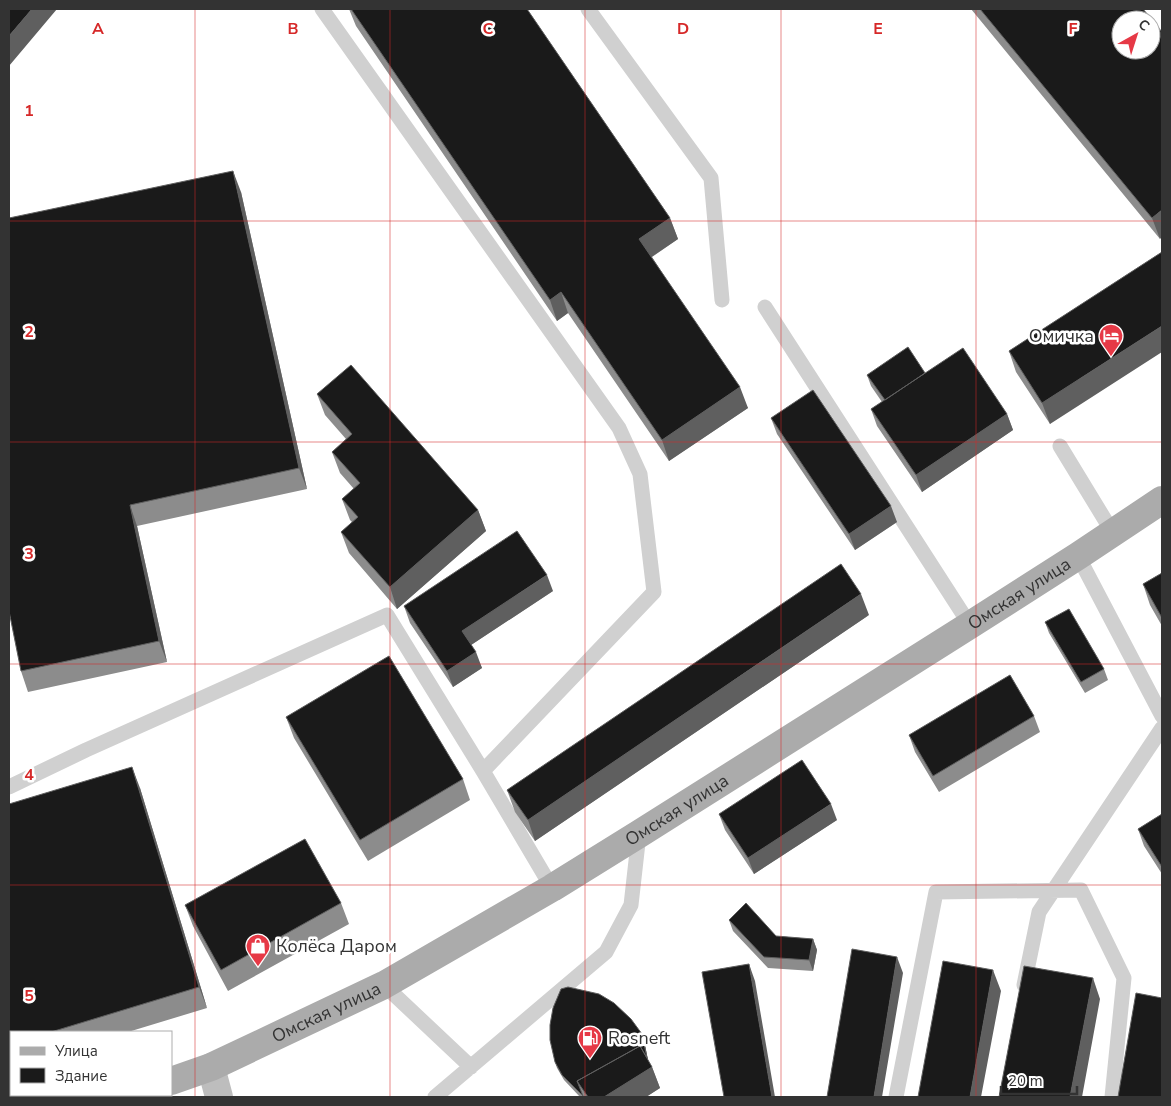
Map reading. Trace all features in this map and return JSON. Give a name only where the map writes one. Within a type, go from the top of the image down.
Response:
[{"type":"main road","name":"Омская улица","points":[[172,1081],[211,1067],[384,985],[552,888],[970,625],[1162,500]]},
{"type":"street","points":[[211,1067],[219,1097]]},
{"type":"lane","points":[[322,9],[619,428],[640,474],[654,592],[483,771]]},
{"type":"lane","points":[[588,9],[710,178],[722,300]]},
{"type":"lane","points":[[765,307],[970,625]]},
{"type":"lane","points":[[1060,446],[1113,533]]},
{"type":"lane","points":[[1078,556],[1162,716]]},
{"type":"lane","points":[[9,787],[86,750],[387,615],[552,888]]},
{"type":"lane","points":[[1021,1000],[1039,912],[1162,728]]},
{"type":"lane","points":[[435,1097],[606,952],[631,905],[639,834]]},
{"type":"lane","points":[[896,1097],[936,892],[1054,890],[1081,890],[1124,978],[1112,1097]]},
{"type":"lane","points":[[384,985],[471,1066]]},
{"type":"building","points":[[9,9],[32,9],[9,36]]},
{"type":"building","points":[[351,9],[527,9],[670,218],[639,239],[740,387],[662,440],[561,292],[550,300]]},
{"type":"building","points":[[980,9],[1143,9],[1111,10],[1111,60],[1161,60],[1161,31],[1162,32],[1162,210],[1152,218]]},
{"type":"building","points":[[233,171],[299,468],[130,505],[159,641],[21,671],[9,611],[9,218]]},
{"type":"building","points":[[1162,252],[1162,326],[1042,403],[1009,351]]},
{"type":"building","points":[[908,347],[925,373],[885,400],[867,375]]},
{"type":"building","points":[[963,348],[1007,414],[916,475],[871,409]]},
{"type":"building","points":[[351,365],[478,510],[390,587],[341,532],[358,517],[342,499],[360,483],[332,452],[352,434],[317,394]]},
{"type":"building","points":[[813,390],[891,506],[849,534],[771,418]]},
{"type":"building","points":[[517,531],[547,575],[462,631],[476,652],[447,671],[404,606]]},
{"type":"building","points":[[841,564],[861,594],[528,820],[507,790]]},
{"type":"building","points":[[1162,573],[1162,618],[1143,584]]},
{"type":"building","points":[[1069,609],[1104,669],[1081,682],[1045,622]]},
{"type":"building","points":[[389,656],[463,779],[360,840],[286,717]]},
{"type":"building","points":[[1010,675],[1034,716],[933,776],[909,735]]},
{"type":"building","points":[[802,760],[831,804],[748,858],[719,814]]},
{"type":"building","points":[[132,767],[199,987],[54,1031],[10,1031],[9,1045],[9,804]]},
{"type":"building","points":[[1162,814],[1162,867],[1138,829]]},
{"type":"building","points":[[305,839],[341,903],[221,970],[185,905]]},
{"type":"building","points":[[746,903],[776,936],[813,939],[809,960],[764,957],[729,920]]},
{"type":"building","points":[[852,949],[897,957],[874,1097],[827,1097]]},
{"type":"building","points":[[943,961],[993,970],[970,1097],[918,1097]]},
{"type":"building","points":[[749,964],[772,1097],[724,1097],[702,972]]},
{"type":"building","points":[[1024,966],[1093,978],[1070,1097],[999,1097]]},
{"type":"building","points":[[568,987],[599,994],[614,1003],[631,1019],[642,1034],[647,1058],[640,1046],[577,1081],[583,1096],[562,1075],[555,1062],[550,1040],[553,1008],[561,989]]},
{"type":"building","points":[[1136,993],[1162,998],[1162,1097],[1118,1097]]},
{"type":"building","points":[[640,1046],[652,1067],[604,1097],[588,1097],[577,1081]]},
{"type":"place","name":"Омичка","points":[[1111,357]]},
{"type":"place","name":"Колёса Даром","points":[[258,967]]},
{"type":"place","name":"Rosneft","points":[[590,1059]]}]
